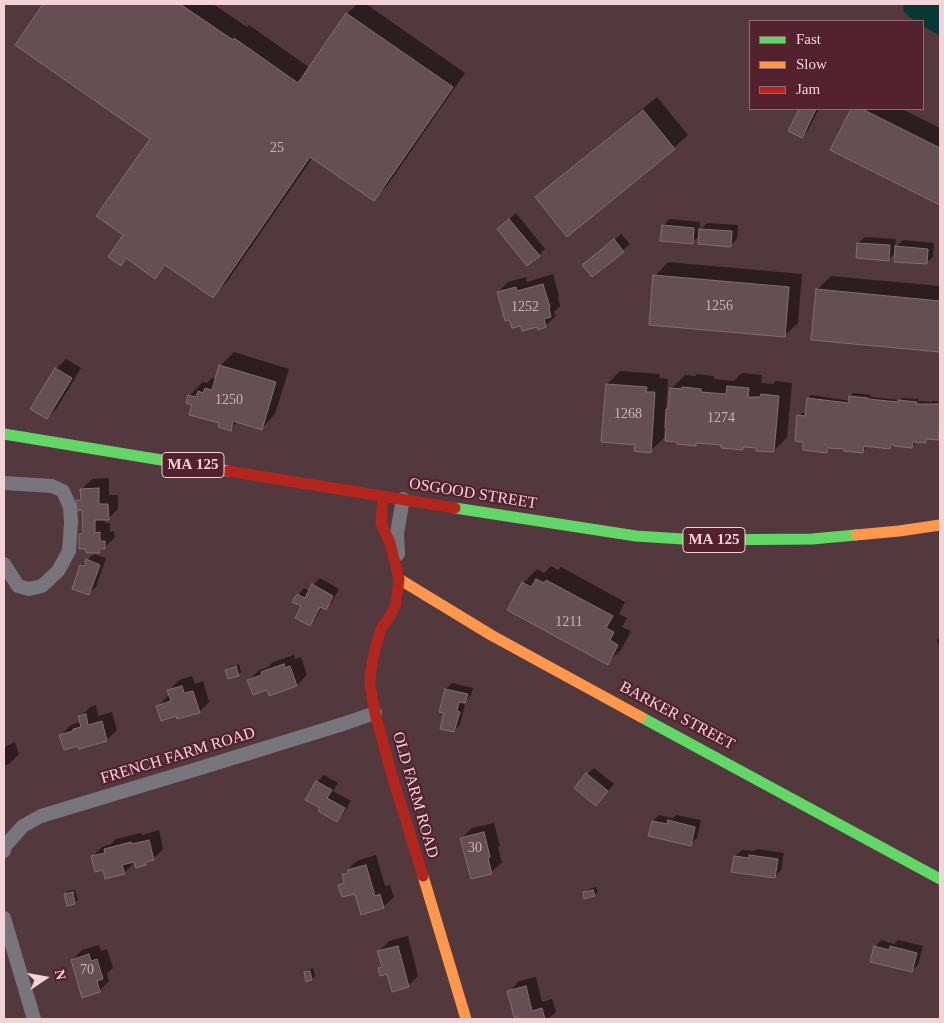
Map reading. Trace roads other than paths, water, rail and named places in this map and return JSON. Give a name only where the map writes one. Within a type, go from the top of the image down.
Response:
[{"type":"main road","name":"OSGOOD STREET","points":[[4,434],[508,518],[636,536],[698,540],[812,539],[899,531],[940,525]]},
{"type":"main road","points":[[383,496],[381,523],[390,543],[399,579]]},
{"type":"main road","name":"OLD FARM ROAD","points":[[399,579],[396,603],[381,629],[371,668],[370,685],[375,713],[393,779],[466,1019]]},
{"type":"main road","name":"BARKER STREET","points":[[399,579],[491,636],[940,879]]},
{"type":"street","points":[[4,483],[52,486],[63,491],[70,507],[71,523],[69,551],[58,571],[42,586],[29,589],[18,586],[4,564]]},
{"type":"street","points":[[399,579],[397,533],[403,499]]},
{"type":"street","name":"FRENCH FARM ROAD","points":[[4,851],[5,846],[24,826],[42,816],[375,713]]},
{"type":"street","points":[[4,918],[34,1019]]},
{"type":"water","points":[[904,4],[940,4],[940,36],[924,27],[924,20],[913,20],[903,11]]}]
